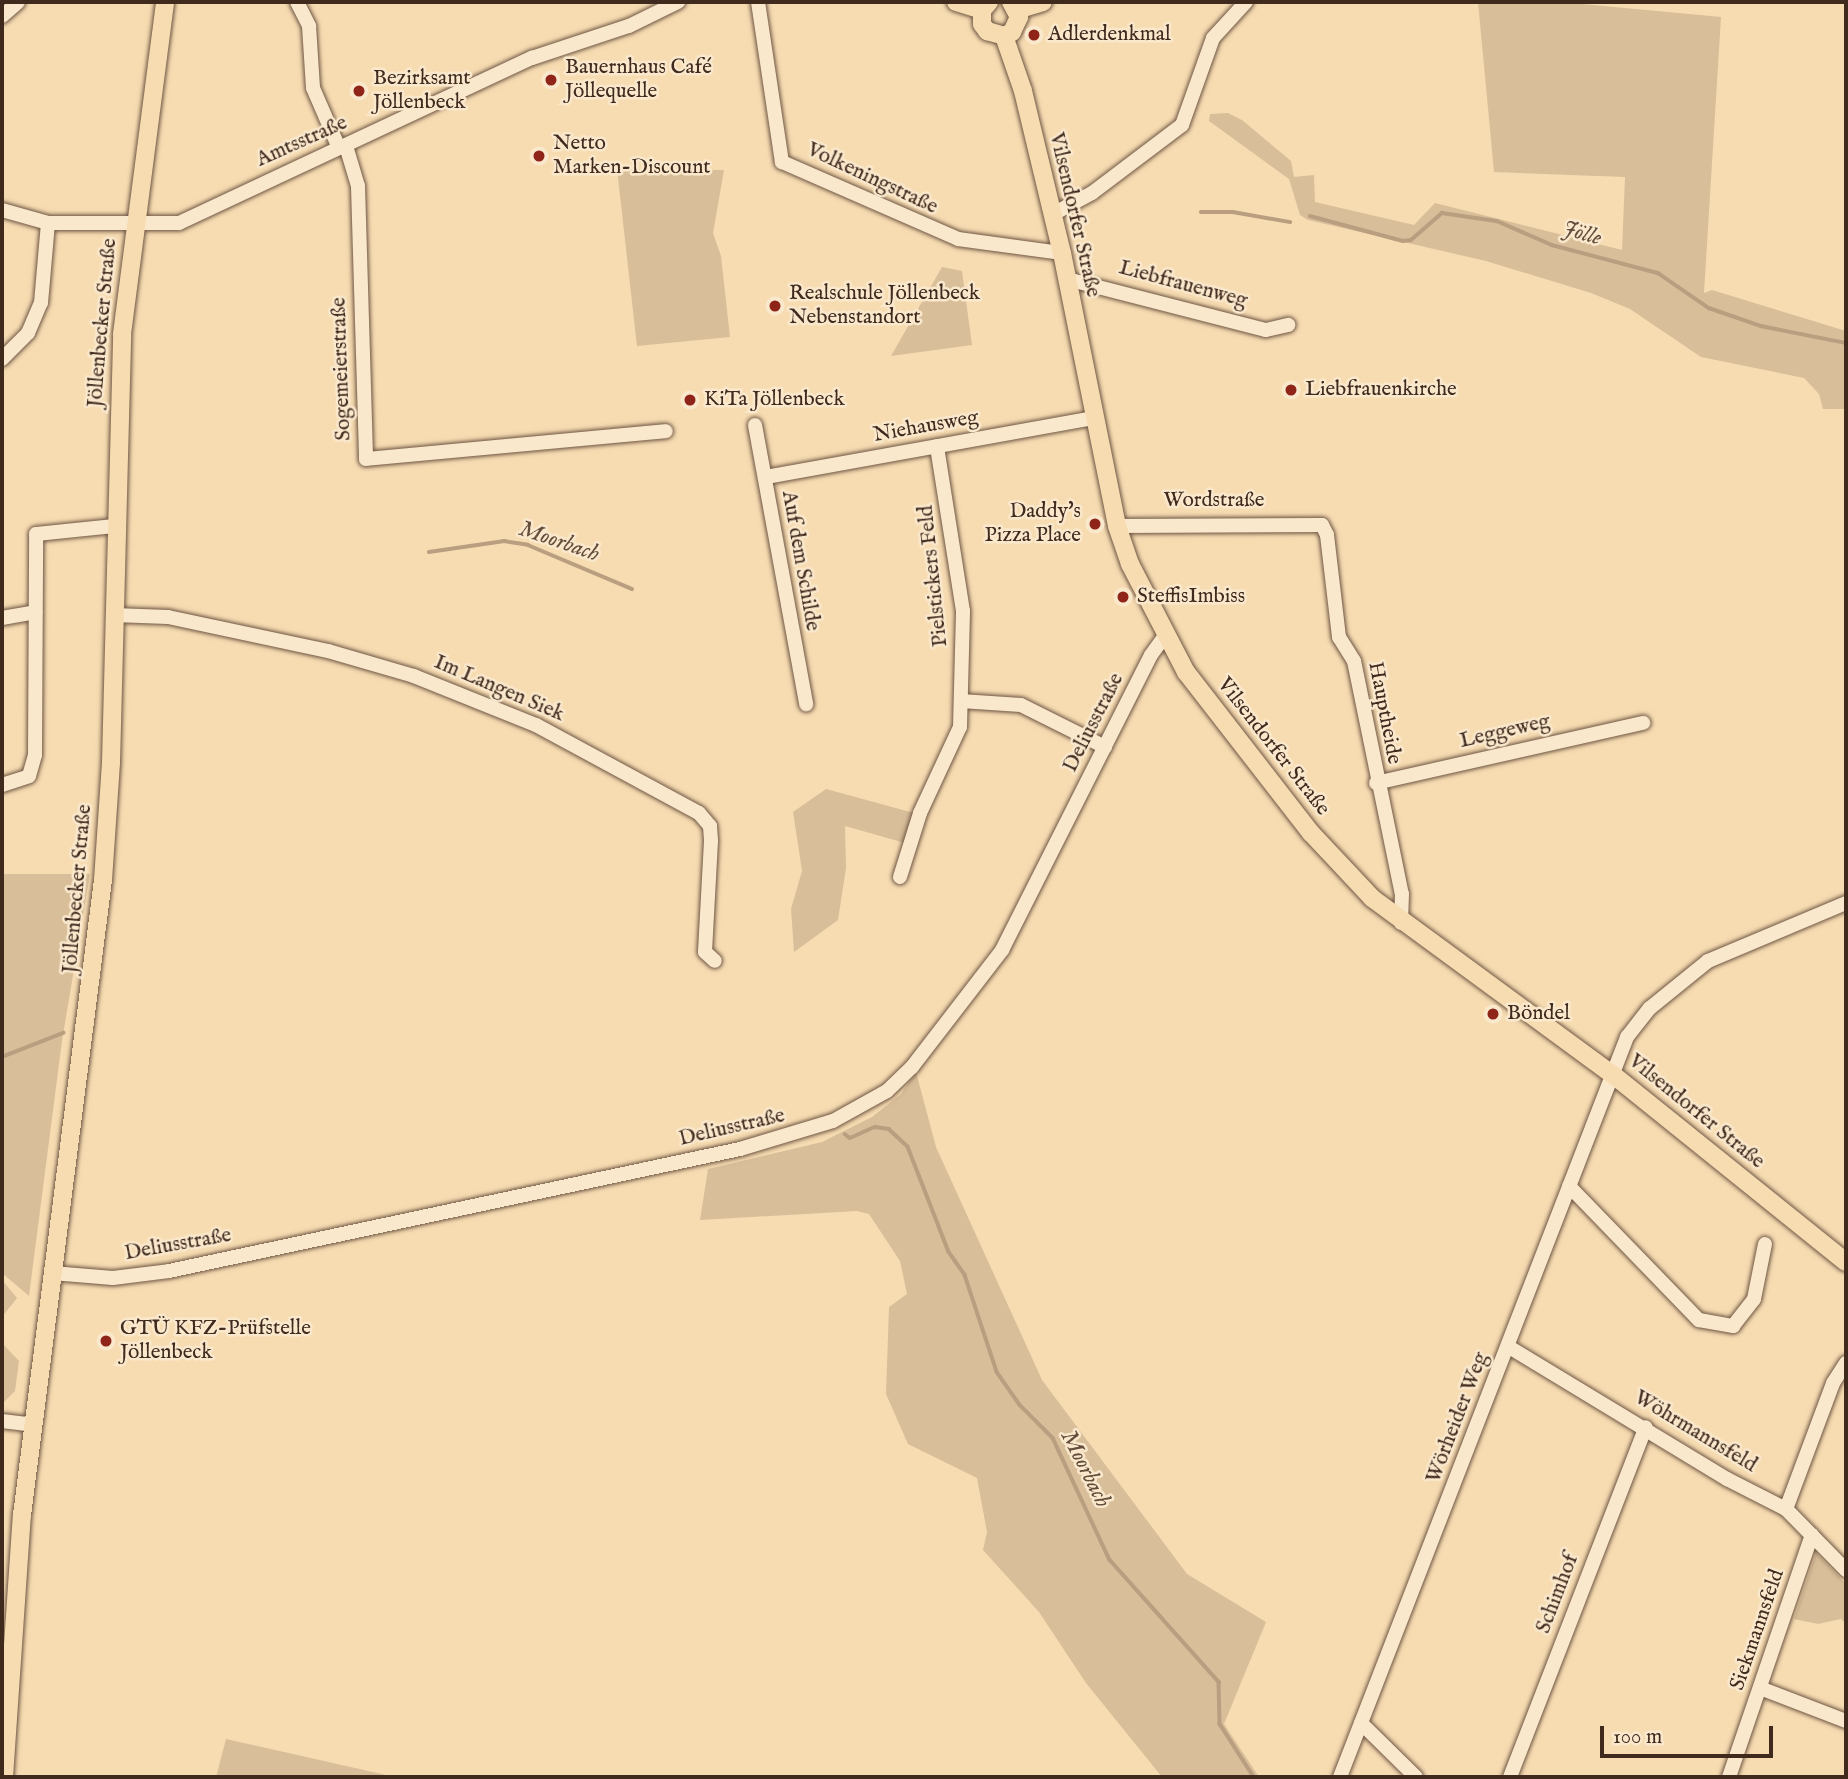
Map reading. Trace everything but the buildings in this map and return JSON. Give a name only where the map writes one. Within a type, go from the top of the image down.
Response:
[{"type":"main road","name":"Jöllenbecker Straße","points":[[4,1777],[12,1616],[33,1425],[103,880],[114,615],[120,366],[133,226],[165,2]]},
{"type":"main road","points":[[956,2],[986,6],[985,29],[1004,36],[1017,26],[1014,6],[1043,2]]},
{"type":"main road","name":"Vilsendorfer Straße","points":[[1004,36],[1062,253],[1093,418],[1117,526],[1165,636],[1186,672],[1311,833],[1352,880],[1402,923],[1612,1074],[1846,1262]]},
{"type":"street","points":[[2,16],[18,2]]},
{"type":"street","points":[[297,2],[309,26],[313,88],[343,147]]},
{"type":"street","name":"Amtsstraße","points":[[2,210],[48,223],[133,226],[179,223],[532,58],[629,26],[678,2]]},
{"type":"street","name":"Volkeningstraße","points":[[758,2],[782,162],[958,239],[1062,253]]},
{"type":"street","points":[[1053,214],[1092,194],[1182,125],[1191,111],[1213,38],[1246,2]]},
{"type":"street","name":"Sogemeierstraße","points":[[343,147],[358,186],[366,459],[666,431]]},
{"type":"street","points":[[2,359],[28,333],[41,303],[48,223]]},
{"type":"street","name":"Liebfrauenweg","points":[[1067,279],[1265,330],[1287,325]]},
{"type":"street","name":"Niehausweg","points":[[766,477],[1093,418]]},
{"type":"street","name":"Auf dem Schilde","points":[[755,425],[806,704]]},
{"type":"street","name":"Pielstickers Feld","points":[[900,877],[920,813],[957,738],[961,701],[963,611],[937,446]]},
{"type":"street","name":"Wordstraße","points":[[1117,526],[1312,522]]},
{"type":"street","name":"Hauptheide","points":[[1312,522],[1322,525],[1327,535],[1339,637],[1354,661],[1376,783],[1402,894],[1402,923]]},
{"type":"street","points":[[2,785],[29,776],[35,755],[36,534],[115,526]]},
{"type":"street","points":[[2,618],[35,612]]},
{"type":"street","name":"Im Langen Siek","points":[[114,615],[168,617],[291,643],[461,692],[536,725],[699,813],[710,826],[705,953],[715,961]]},
{"type":"street","name":"Deliusstraße","points":[[52,1273],[113,1278],[169,1271],[740,1149],[833,1121],[887,1091],[912,1068],[1002,950],[1105,747],[1165,636]]},
{"type":"street","points":[[961,701],[1021,705],[1105,747]]},
{"type":"street","name":"Leggeweg","points":[[1376,783],[1643,723]]},
{"type":"street","name":"Wörheider Weg","points":[[1340,1777],[1627,1038],[1650,1008],[1708,961],[1846,903]]},
{"type":"street","points":[[1569,1186],[1699,1320],[1733,1326],[1754,1299],[1765,1244]]},
{"type":"street","name":"Wöhrmannsfeld","points":[[1509,1347],[1646,1427],[1727,1479],[1786,1508],[1846,1570]]},
{"type":"street","points":[[1786,1508],[1833,1383],[1846,1363]]},
{"type":"street","points":[[2,1421],[33,1425]]},
{"type":"street","name":"Schimhof","points":[[1510,1777],[1646,1427]]},
{"type":"street","name":"Siekmannsfeld","points":[[1728,1777],[1812,1535]]},
{"type":"street","points":[[1760,1688],[1846,1721]]},
{"type":"street","points":[[1361,1723],[1416,1777]]},
{"type":"shaded area","points":[[1478,2],[1561,2],[1721,17],[1704,293],[1712,290],[1846,331],[1846,409],[1823,409],[1819,394],[1804,378],[1701,357],[1630,309],[1591,293],[1486,261],[1308,220],[1300,215],[1289,179],[1209,121],[1210,114],[1228,113],[1242,120],[1291,161],[1294,177],[1314,175],[1315,202],[1414,225],[1435,203],[1622,250],[1625,177],[1494,172]]},
{"type":"shaded area","points":[[617,169],[724,170],[713,233],[721,256],[730,337],[637,346]]},
{"type":"shaded area","points":[[942,267],[962,271],[972,345],[891,356]]},
{"type":"shaded area","points":[[826,789],[914,813],[905,843],[845,826],[846,868],[838,920],[794,952],[791,909],[802,871],[793,812]]},
{"type":"shaded area","points":[[2,874],[90,874],[62,1041],[29,1296],[2,1273]]},
{"type":"shaded area","points":[[916,1072],[936,1147],[1042,1380],[1187,1574],[1266,1622],[1224,1724],[1259,1777],[1162,1777],[1086,1683],[1039,1612],[983,1550],[987,1532],[977,1478],[908,1444],[886,1394],[889,1307],[907,1294],[900,1261],[869,1214],[857,1211],[700,1220],[708,1169],[822,1142],[872,1117],[901,1094]]},
{"type":"shaded area","points":[[2,1280],[17,1298],[2,1317]]},
{"type":"shaded area","points":[[2,1343],[19,1361],[15,1391],[2,1404]]},
{"type":"shaded area","points":[[1816,1553],[1846,1584],[1846,1624],[1841,1619],[1818,1624],[1794,1619]]},
{"type":"shaded area","points":[[226,1739],[395,1777],[216,1777]]},
{"type":"waterway","name":"Jölle","points":[[1201,212],[1233,212],[1290,222]]},
{"type":"waterway","name":"Jölle","points":[[1310,216],[1403,241],[1411,240],[1442,213],[1497,221],[1552,245],[1658,273],[1709,308],[1761,326],[1846,343]]},
{"type":"waterway","name":"Moorbach","points":[[429,552],[504,541],[528,545],[632,589]]},
{"type":"waterway","points":[[2,1057],[63,1033]]},
{"type":"waterway","name":"Moorbach","points":[[845,1134],[850,1138],[875,1127],[889,1129],[908,1147],[949,1252],[965,1275],[997,1372],[1020,1405],[1053,1438],[1110,1560],[1219,1682],[1220,1724],[1254,1777]]},
{"type":"place","name":"Adlerdenkmal","points":[[1034,35]]},
{"type":"place","name":"Bauernhaus Café Jöllequelle","points":[[551,80]]},
{"type":"place","name":"Bezirksamt Jöllenbeck","points":[[359,91]]},
{"type":"place","name":"Netto Marken-Discount","points":[[539,156]]},
{"type":"place","name":"Realschule Jöllenbeck Nebenstandort","points":[[775,306]]},
{"type":"place","name":"Liebfrauenkirche","points":[[1291,390]]},
{"type":"place","name":"KiTa Jöllenbeck","points":[[690,400]]},
{"type":"place","name":"Daddy's Pizza Place","points":[[1095,524]]},
{"type":"place","name":"SteffisImbiss","points":[[1123,597]]},
{"type":"place","name":"Böndel","points":[[1493,1014]]},
{"type":"place","name":"GTÜ KFZ-Prüfstelle Jöllenbeck","points":[[106,1341]]}]
